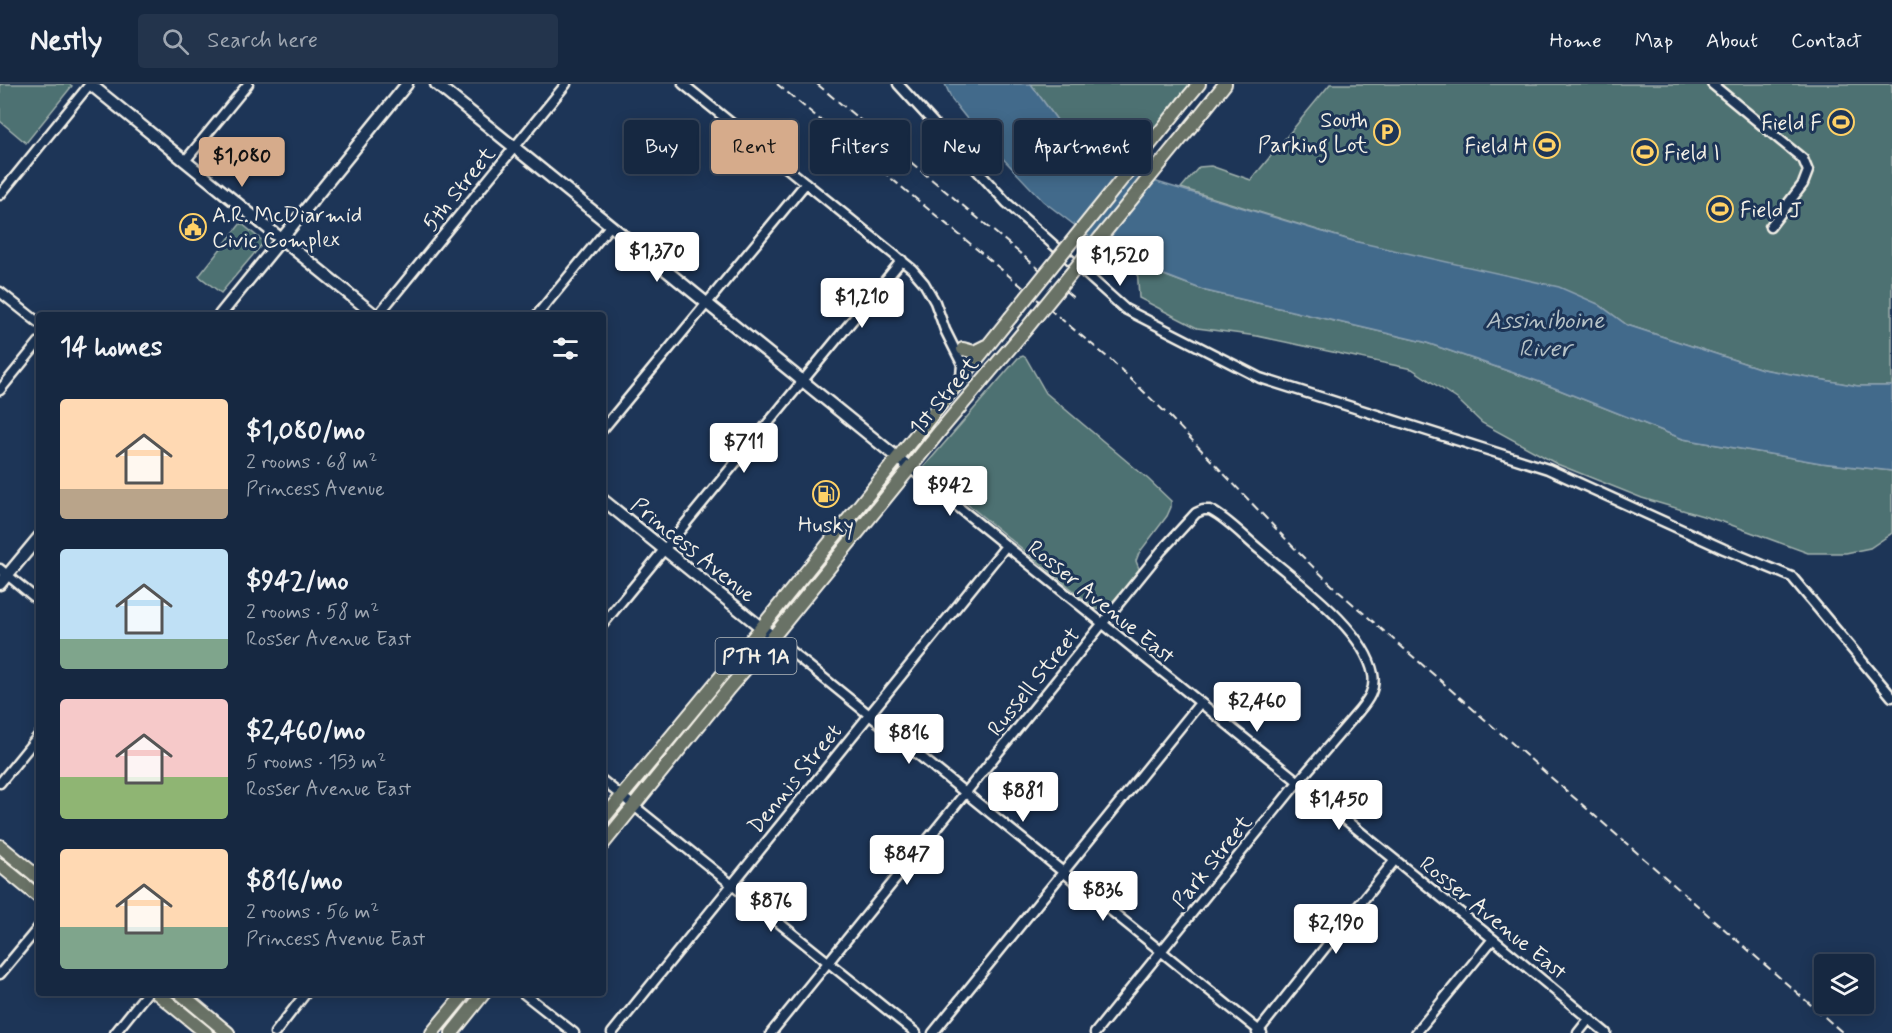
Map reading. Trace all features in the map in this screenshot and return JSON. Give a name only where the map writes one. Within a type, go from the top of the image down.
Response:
[{"type":"main road","name":"1st Street","points":[[606,815],[761,628],[1199,84]]},
{"type":"main road","name":"1st Street","points":[[606,840],[1225,84]]},
{"type":"main road","points":[[963,350],[974,352],[991,341]]},
{"type":"main road","points":[[939,432],[959,399],[979,373],[976,361]]},
{"type":"main road","points":[[0,846],[36,876]]},
{"type":"main road","points":[[0,865],[36,895]]},
{"type":"main road","points":[[161,996],[206,1033]]},
{"type":"main road","points":[[184,996],[228,1033]]},
{"type":"main road","points":[[432,1033],[463,996]]},
{"type":"main road","points":[[452,1033],[482,996]]},
{"type":"street","points":[[0,195],[90,84],[373,312]]},
{"type":"street","points":[[185,161],[248,84]]},
{"type":"street","points":[[222,312],[407,84]]},
{"type":"street","points":[[435,84],[910,468]]},
{"type":"street","name":"5th Street","points":[[379,312],[567,84]]},
{"type":"street","points":[[683,84],[918,275],[930,293],[962,364],[962,376],[958,383]]},
{"type":"street","points":[[898,84],[1007,203],[1125,309],[1260,378],[1548,470],[1792,577],[1892,697]]},
{"type":"street","points":[[1712,84],[1803,159],[1808,171],[1803,184],[1770,227]]},
{"type":"street","points":[[606,425],[806,183]]},
{"type":"street","points":[[539,312],[610,226]]},
{"type":"street","points":[[606,620],[902,260]]},
{"type":"street","points":[[0,291],[36,321]]},
{"type":"street","points":[[945,330],[976,361]]},
{"type":"street","points":[[0,390],[36,346]]},
{"type":"street","name":"Rosser Avenue East","points":[[910,468],[1606,1033]]},
{"type":"street","name":"Princess Avenue","points":[[606,502],[773,637]]},
{"type":"street","name":"Russell Street","points":[[771,1033],[1191,517],[1207,509],[1218,515]]},
{"type":"street","name":"Park Street","points":[[1095,1033],[1298,782],[1359,711],[1372,691],[1374,677],[1370,664],[1355,638],[1341,621],[1218,515]]},
{"type":"street","points":[[0,585],[4,572],[36,540]]},
{"type":"street","name":"Dennis Street","points":[[612,1033],[1006,546]]},
{"type":"street","points":[[4,572],[36,599]]},
{"type":"street","points":[[773,637],[1259,1032],[1395,860]]},
{"type":"street","points":[[933,1033],[1200,704]]},
{"type":"street","points":[[0,783],[36,739]]},
{"type":"street","points":[[606,783],[916,1033]]},
{"type":"street","points":[[0,974],[36,931]]},
{"type":"street","points":[[1416,1033],[1492,939]]},
{"type":"street","points":[[115,1033],[145,996]]},
{"type":"street","points":[[275,1033],[304,996]]},
{"type":"street","points":[[527,996],[574,1033]]},
{"type":"street","points":[[1578,1033],[1589,1019]]},
{"type":"green space","points":[[0,84],[69,84],[72,86],[26,143],[0,121]]},
{"type":"green space","points":[[1031,84],[1196,84],[1151,139],[1151,120],[1057,120]]},
{"type":"green space","points":[[1330,84],[1892,84],[1892,386],[1858,386],[1762,369],[1627,325],[1598,304],[1353,241],[1181,188],[1199,167],[1211,166],[1251,180]]},
{"type":"green space","points":[[241,223],[264,242],[221,293],[199,276]]},
{"type":"green space","points":[[1137,265],[1206,291],[1424,342],[1537,381],[1683,439],[1821,463],[1892,471],[1892,533],[1870,548],[1846,553],[1808,553],[1723,522],[1642,498],[1557,464],[1482,423],[1457,399],[1412,369],[1257,336],[1197,328],[1139,298]]},
{"type":"green space","points":[[1023,356],[1046,393],[1171,501],[1167,516],[1139,553],[1136,561],[1140,571],[1105,610],[1096,609],[923,468],[1018,358]]},
{"type":"water","name":"Assiniboine River","points":[[945,84],[1031,84],[1057,120],[1014,120],[1014,170],[1002,158],[1002,120],[968,120],[952,100]]},
{"type":"water","name":"Assiniboine River","points":[[1018,174],[1134,174],[1353,241],[1559,287],[1598,304],[1627,325],[1762,369],[1858,386],[1892,386],[1892,471],[1821,463],[1683,439],[1537,381],[1424,342],[1206,291],[1115,256],[1043,201]]},
{"type":"railway","points":[[777,84],[1112,361],[1171,418],[1337,590],[1843,1033]]},
{"type":"railway","points":[[817,84],[1075,299]]},
{"type":"place","name":"Field F","points":[[1841,122]]},
{"type":"place","name":"South Parking Lot","points":[[1387,132]]},
{"type":"place","name":"Field H","points":[[1547,145]]},
{"type":"place","name":"Field I","points":[[1645,152]]},
{"type":"place","name":"Field J","points":[[1720,209]]},
{"type":"place","name":"A.R. McDiarmid Civic Complex","points":[[193,227]]},
{"type":"place","name":"Husky","points":[[826,494]]}]
